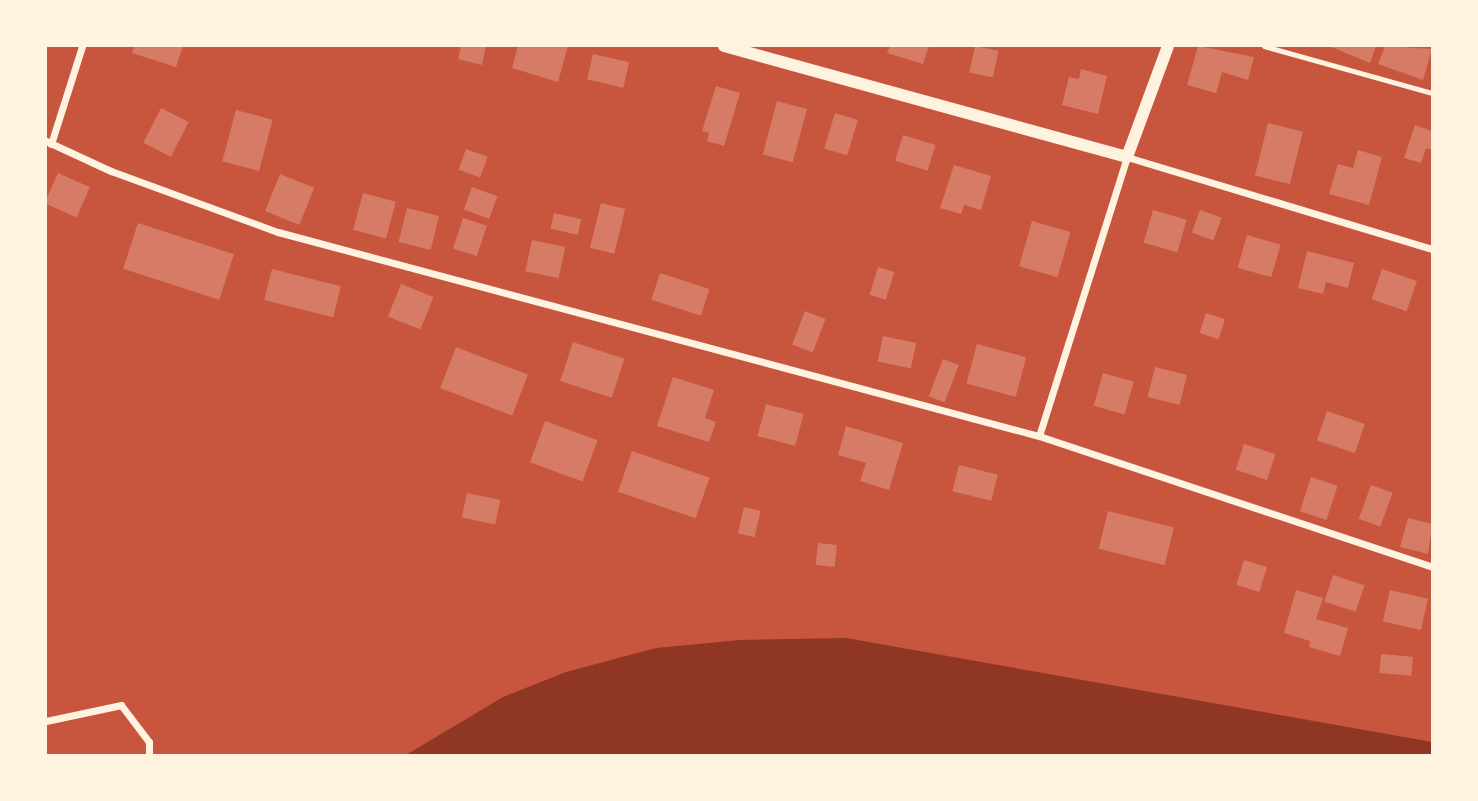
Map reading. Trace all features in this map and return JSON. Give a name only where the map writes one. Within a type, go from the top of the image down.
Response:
[{"type":"street","points":[[82,46],[48,142],[111,171],[278,232],[1039,436],[1433,566]]},
{"type":"street","points":[[724,46],[1127,157],[1433,249]]},
{"type":"street","points":[[1039,436],[1127,157],[1168,46]]},
{"type":"street","points":[[46,720],[121,705],[149,742],[149,755]]},
{"type":"lane","points":[[1264,46],[1433,93]]},
{"type":"shaded area","points":[[846,638],[1432,742],[1432,755],[406,755],[503,697],[566,672],[656,648],[740,640]]},
{"type":"building","points":[[134,46],[183,46],[176,67],[132,53]]},
{"type":"building","points":[[461,46],[486,46],[482,65],[458,59]]},
{"type":"building","points":[[518,46],[568,46],[558,82],[512,68]]},
{"type":"building","points":[[890,46],[929,46],[923,64],[887,53]]},
{"type":"building","points":[[975,46],[998,51],[993,77],[969,72]]},
{"type":"building","points":[[1198,46],[1254,57],[1248,80],[1222,72],[1216,93],[1187,85]]},
{"type":"building","points":[[1329,46],[1376,46],[1370,63]]},
{"type":"building","points":[[1385,46],[1432,49],[1423,80],[1378,64]]},
{"type":"building","points":[[593,54],[629,62],[623,88],[587,79]]},
{"type":"building","points":[[1081,69],[1107,76],[1098,114],[1062,105],[1069,77],[1079,79]]},
{"type":"building","points":[[716,86],[740,93],[724,146],[707,141],[709,133],[702,131]]},
{"type":"building","points":[[777,101],[807,109],[793,162],[763,154]]},
{"type":"building","points":[[161,108],[189,122],[171,157],[143,143]]},
{"type":"building","points":[[236,110],[273,120],[259,171],[222,161]]},
{"type":"building","points":[[835,113],[858,120],[847,155],[824,148]]},
{"type":"building","points":[[1268,123],[1303,132],[1290,184],[1255,175]]},
{"type":"building","points":[[1415,125],[1432,131],[1432,150],[1426,148],[1421,163],[1404,158]]},
{"type":"building","points":[[903,135],[936,145],[928,171],[895,161]]},
{"type":"building","points":[[466,149],[488,157],[480,178],[458,170]]},
{"type":"building","points":[[1358,150],[1382,157],[1369,205],[1329,194],[1338,164],[1353,168]]},
{"type":"building","points":[[954,165],[991,176],[981,210],[964,205],[961,214],[940,208]]},
{"type":"building","points":[[58,173],[90,187],[77,217],[46,204]]},
{"type":"building","points":[[280,174],[314,188],[299,225],[265,211]]},
{"type":"building","points":[[472,187],[497,196],[489,219],[464,210]]},
{"type":"building","points":[[363,193],[396,202],[386,239],[353,230]]},
{"type":"building","points":[[601,203],[625,209],[614,254],[590,248]]},
{"type":"building","points":[[407,208],[439,216],[431,250],[399,242]]},
{"type":"building","points":[[1153,210],[1187,220],[1177,252],[1144,243]]},
{"type":"building","points":[[1200,210],[1222,218],[1213,240],[1192,233]]},
{"type":"building","points":[[554,213],[581,219],[578,235],[550,229]]},
{"type":"building","points":[[463,218],[487,226],[477,256],[453,248]]},
{"type":"building","points":[[1032,221],[1070,232],[1057,277],[1019,266]]},
{"type":"building","points":[[138,223],[234,254],[219,300],[123,269]]},
{"type":"building","points":[[1247,235],[1281,245],[1271,277],[1238,268]]},
{"type":"building","points":[[532,240],[565,247],[559,278],[525,271]]},
{"type":"building","points":[[1307,251],[1354,263],[1348,288],[1326,282],[1323,294],[1298,288]]},
{"type":"building","points":[[878,267],[894,272],[886,300],[870,295]]},
{"type":"building","points":[[272,269],[341,286],[333,317],[264,300]]},
{"type":"building","points":[[1382,269],[1417,281],[1407,311],[1372,299]]},
{"type":"building","points":[[660,273],[709,289],[701,316],[651,300]]},
{"type":"building","points":[[401,284],[433,297],[420,330],[388,316]]},
{"type":"building","points":[[805,311],[826,319],[813,352],[792,345]]},
{"type":"building","points":[[1206,313],[1225,319],[1219,339],[1200,333]]},
{"type":"building","points":[[883,336],[916,343],[911,369],[878,361]]},
{"type":"building","points":[[573,342],[624,359],[612,398],[560,381]]},
{"type":"building","points":[[977,344],[1026,357],[1016,397],[966,384]]},
{"type":"building","points":[[456,347],[528,375],[512,416],[440,388]]},
{"type":"building","points":[[943,359],[959,365],[945,402],[929,396]]},
{"type":"building","points":[[1155,367],[1187,375],[1180,405],[1148,397]]},
{"type":"building","points":[[1103,373],[1134,382],[1124,415],[1094,406]]},
{"type":"building","points":[[673,377],[714,390],[705,418],[716,422],[709,442],[657,426]]},
{"type":"building","points":[[766,404],[804,414],[795,446],[757,436]]},
{"type":"building","points":[[1327,411],[1365,424],[1355,453],[1317,440]]},
{"type":"building","points":[[545,421],[598,440],[583,481],[530,462]]},
{"type":"building","points":[[846,426],[903,443],[889,490],[860,481],[866,463],[838,455]]},
{"type":"building","points":[[1244,444],[1275,454],[1267,480],[1236,470]]},
{"type":"building","points":[[632,451],[710,478],[696,518],[618,492]]},
{"type":"building","points":[[959,465],[998,475],[991,501],[952,491]]},
{"type":"building","points":[[1311,477],[1338,486],[1327,520],[1300,511]]},
{"type":"building","points":[[1371,485],[1393,493],[1380,527],[1359,519]]},
{"type":"building","points":[[467,493],[500,500],[495,525],[462,517]]},
{"type":"building","points":[[744,507],[761,511],[754,537],[738,533]]},
{"type":"building","points":[[1108,511],[1174,527],[1165,565],[1099,549]]},
{"type":"building","points":[[1408,518],[1432,524],[1428,554],[1400,547]]},
{"type":"building","points":[[818,543],[837,545],[835,567],[816,565]]},
{"type":"building","points":[[1244,560],[1267,567],[1259,592],[1236,585]]},
{"type":"building","points":[[1333,575],[1364,585],[1356,612],[1324,602]]},
{"type":"building","points":[[1296,590],[1323,598],[1316,619],[1348,628],[1340,656],[1309,647],[1310,641],[1284,633]]},
{"type":"building","points":[[1390,590],[1428,599],[1421,630],[1383,621]]},
{"type":"building","points":[[1381,654],[1413,657],[1411,676],[1379,673]]}]
